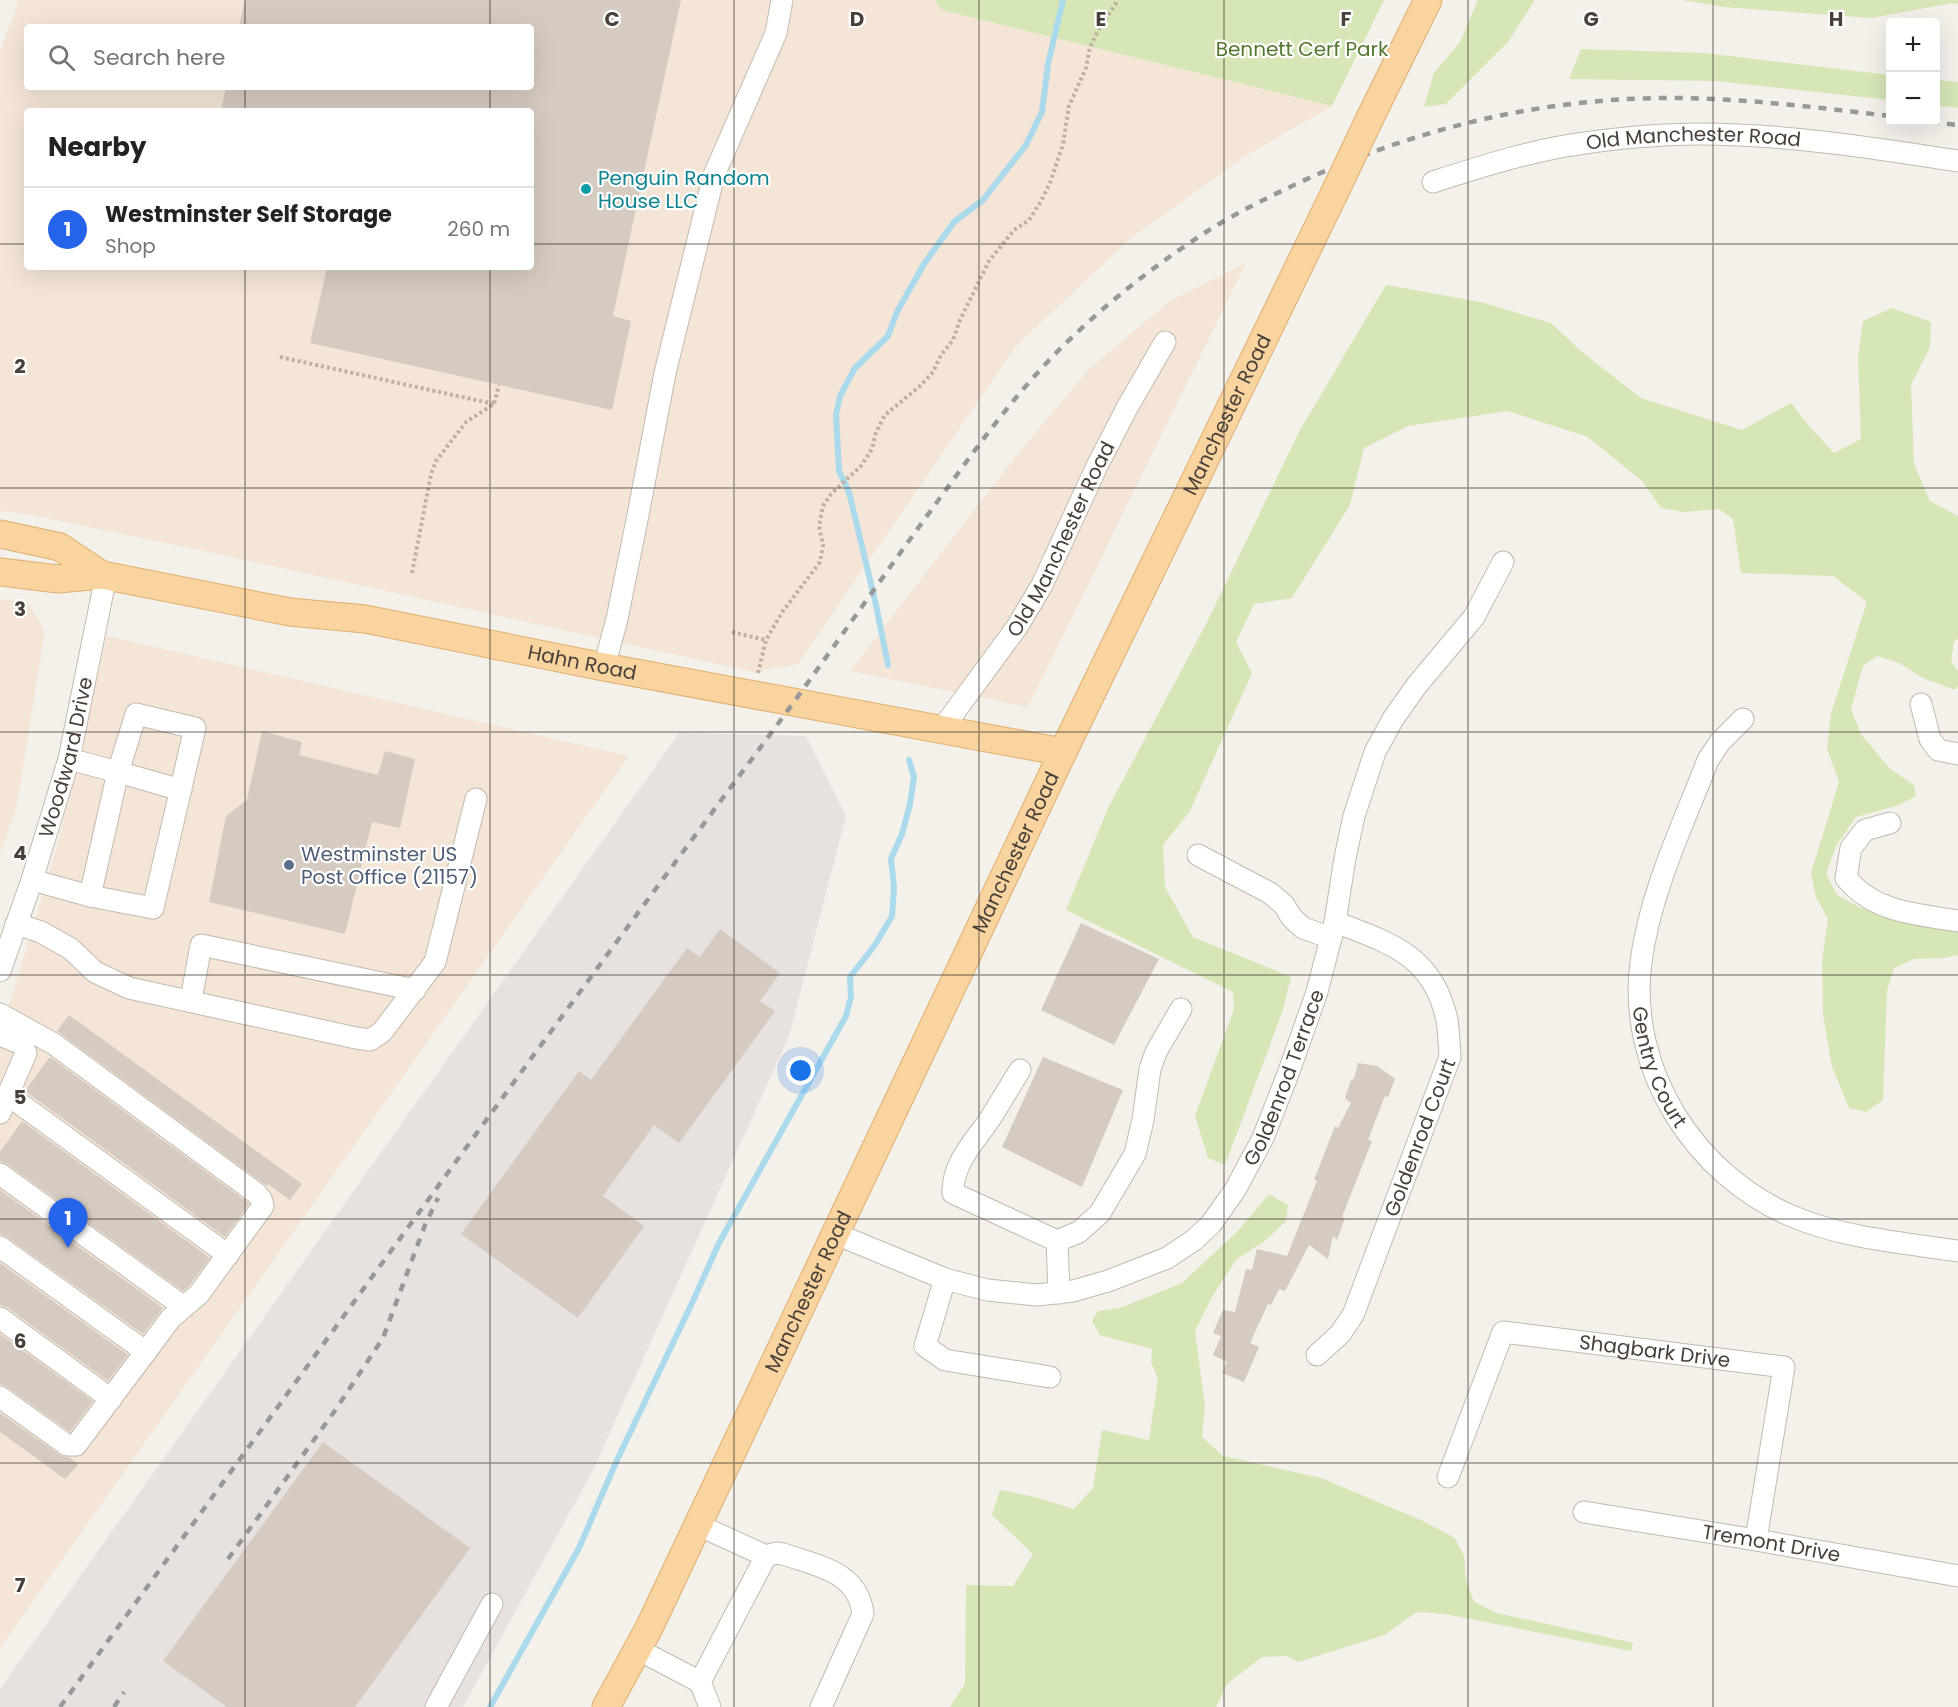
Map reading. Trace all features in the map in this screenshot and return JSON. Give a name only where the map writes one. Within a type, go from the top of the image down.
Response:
[{"type":"main road","name":"Manchester Road","points":[[606,1707],[698,1525],[1063,752],[1428,0]]},
{"type":"main road","name":"Hahn Road","points":[[0,534],[60,546],[104,576]]},
{"type":"main road","name":"Hahn Road","points":[[0,572],[58,579],[104,576],[290,612],[365,619],[604,668],[1063,752]]},
{"type":"street","points":[[604,668],[617,619],[665,373],[714,175],[776,33],[782,0]]},
{"type":"street","name":"Old Manchester Road","points":[[1433,182],[1523,156],[1576,145],[1627,138],[1700,134],[1812,141],[1958,161]]},
{"type":"street","name":"Old Manchester Road","points":[[942,729],[1017,627],[1042,585],[1097,466],[1128,406],[1166,342]]},
{"type":"street","name":"Goldenrod Terrace","points":[[836,1234],[945,1279],[987,1290],[1037,1295],[1073,1291],[1108,1281],[1167,1258],[1194,1240],[1211,1224],[1235,1190],[1263,1138],[1317,992],[1333,930],[1354,816],[1376,752],[1393,719],[1474,616],[1503,562]]},
{"type":"street","name":"Woodward Drive","points":[[0,970],[32,880],[69,759],[104,576]]},
{"type":"street","points":[[1921,704],[1930,739],[1938,750],[1958,754]]},
{"type":"street","points":[[32,880],[90,896],[153,908],[195,728],[136,714],[118,772],[90,896]]},
{"type":"street","name":"Gentry Court","points":[[1743,719],[1719,742],[1708,759],[1657,892],[1647,933],[1641,962],[1639,997],[1648,1055],[1660,1086],[1676,1117],[1701,1151],[1725,1176],[1757,1198],[1794,1217],[1836,1230],[1958,1251]]},
{"type":"street","points":[[69,759],[182,790]]},
{"type":"street","points":[[16,924],[41,932],[71,949],[96,972],[129,988],[370,1040],[382,1032],[435,962],[476,799]]},
{"type":"street","points":[[1890,823],[1865,830],[1851,848],[1846,878],[1856,891],[1878,905],[1958,921]]},
{"type":"street","name":"Goldenrod Court","points":[[1198,855],[1270,893],[1284,904],[1292,918],[1303,928],[1333,930],[1386,942],[1421,964],[1437,988],[1447,1020],[1450,1057],[1353,1315],[1340,1334],[1317,1355]]},
{"type":"street","points":[[191,1000],[201,945],[415,990]]},
{"type":"street","points":[[1020,1070],[990,1118],[963,1155],[952,1180],[953,1193],[1057,1241],[1079,1232],[1100,1213],[1135,1154],[1143,1120],[1150,1070],[1156,1052],[1181,1009]]},
{"type":"street","points":[[0,1014],[54,1044],[259,1196],[262,1208],[199,1294],[176,1312],[79,1443],[73,1446],[67,1445],[0,1397]]},
{"type":"street","points":[[0,1035],[22,1044],[26,1053],[4,1104],[228,1255]]},
{"type":"street","points":[[0,1174],[184,1307]]},
{"type":"street","points":[[1057,1241],[1059,1293]]},
{"type":"street","points":[[0,1246],[146,1352]]},
{"type":"street","points":[[945,1279],[925,1346],[945,1360],[1050,1377]]},
{"type":"street","points":[[0,1318],[111,1399]]},
{"type":"street","name":"Shagbark Drive","points":[[1448,1477],[1503,1332],[1784,1367],[1756,1540]]},
{"type":"street","name":"Tremont Drive","points":[[1584,1512],[1958,1576]]},
{"type":"street","points":[[698,1525],[766,1556],[776,1553],[783,1554],[838,1574],[854,1587],[862,1603],[863,1614],[821,1707]]},
{"type":"street","points":[[700,1682],[766,1556]]},
{"type":"street","points":[[436,1707],[492,1604]]},
{"type":"street","points":[[637,1649],[700,1682],[710,1707]]},
{"type":"path","points":[[753,694],[766,640],[783,611],[820,562],[823,545],[819,526],[823,506],[831,494],[861,466],[872,449],[876,432],[885,415],[933,372],[953,340],[960,320],[989,261],[1014,230],[1029,220],[1040,203],[1050,183],[1063,144],[1069,106],[1086,68],[1090,47],[1118,0]]},
{"type":"path","points":[[280,357],[494,404]]},
{"type":"path","points":[[412,573],[431,474],[436,461],[466,422],[494,404],[499,385]]},
{"type":"path","points":[[732,632],[766,640]]},
{"type":"shaded area","points":[[19,0],[934,0],[942,10],[1332,106],[1247,155],[1130,239],[1016,346],[798,664],[754,672],[199,550],[31,515],[0,511],[0,52]]},
{"type":"shaded area","points":[[1246,263],[1028,707],[850,671],[1016,456],[1089,369],[1171,300]]},
{"type":"shaded area","points":[[0,599],[28,602],[45,632],[16,809],[0,853]]},
{"type":"shaded area","points":[[107,636],[629,756],[0,1648],[0,1035],[57,847]]},
{"type":"shaded area","points":[[679,733],[806,736],[846,816],[789,1036],[593,1470],[463,1707],[0,1707],[0,1689]]},
{"type":"green space","name":"Bennett Cerf Park","points":[[934,0],[1384,0],[1332,106],[942,10]]},
{"type":"green space","points":[[1478,0],[1535,0],[1508,42],[1446,104],[1424,107],[1434,73],[1460,42]]},
{"type":"green space","points":[[1682,0],[1958,0],[1958,4],[1952,3],[1871,18],[1724,7]]},
{"type":"green space","points":[[1581,49],[1704,53],[1886,75],[1886,100],[1716,81],[1569,79]]},
{"type":"green space","points":[[1940,80],[1958,82],[1958,108],[1940,106]]},
{"type":"green space","points":[[1386,285],[1481,302],[1551,323],[1582,352],[1641,398],[1742,430],[1791,403],[1834,453],[1861,439],[1858,357],[1863,321],[1892,308],[1931,322],[1930,347],[1911,385],[1914,464],[1930,501],[1958,516],[1958,639],[1954,641],[1951,662],[1958,671],[1958,686],[1955,690],[1923,678],[1899,663],[1877,656],[1863,666],[1851,709],[1861,734],[1890,769],[1914,785],[1916,796],[1899,805],[1856,817],[1836,846],[1826,874],[1837,895],[1859,907],[1906,922],[1958,929],[1958,955],[1914,959],[1894,968],[1887,991],[1883,1100],[1866,1112],[1849,1108],[1832,1067],[1823,1014],[1822,961],[1828,919],[1816,897],[1811,873],[1839,782],[1827,749],[1831,713],[1867,602],[1833,576],[1741,573],[1733,519],[1719,509],[1684,512],[1661,508],[1642,481],[1588,437],[1508,411],[1408,426],[1364,448],[1350,505],[1292,598],[1254,604],[1236,642],[1252,673],[1190,811],[1163,845],[1165,887],[1193,937],[1291,977],[1283,1010],[1225,1165],[1208,1158],[1195,1116],[1234,1009],[1233,992],[1066,910],[1108,808],[1206,624],[1300,430]]},
{"type":"green space","points":[[1269,1194],[1288,1205],[1286,1221],[1265,1241],[1237,1259],[1213,1295],[1195,1331],[1205,1406],[1202,1437],[1223,1456],[1321,1478],[1423,1521],[1455,1538],[1464,1556],[1466,1580],[1474,1602],[1497,1613],[1633,1643],[1631,1651],[1445,1614],[1417,1612],[1384,1635],[1298,1662],[1287,1656],[1262,1657],[1227,1684],[1216,1707],[950,1707],[965,1684],[966,1585],[1013,1586],[1033,1554],[992,1515],[1000,1490],[1035,1497],[1074,1509],[1093,1488],[1102,1430],[1149,1440],[1158,1379],[1151,1362],[1152,1349],[1100,1335],[1092,1321],[1098,1311],[1120,1308],[1182,1283],[1237,1232]]},
{"type":"building","name":"Penguin Random House LLC","points":[[245,0],[681,0],[613,316],[631,321],[612,410],[310,343],[326,270],[534,270],[534,108],[222,108],[225,90],[534,90],[534,24],[240,24]]},
{"type":"building","name":"Westminster US Post Office (21157)","points":[[262,731],[302,742],[299,755],[378,775],[385,751],[415,759],[400,828],[372,822],[345,934],[209,902],[226,816],[247,800]]},
{"type":"building","points":[[1081,923],[1159,959],[1114,1045],[1041,1010]]},
{"type":"building","points":[[720,929],[780,973],[760,1001],[775,1011],[679,1143],[654,1125],[603,1196],[644,1226],[578,1318],[461,1234],[579,1071],[591,1080],[687,948],[700,957]]},
{"type":"building","points":[[69,1015],[302,1184],[290,1200],[268,1184],[267,1186],[57,1031]]},
{"type":"building","points":[[50,1057],[249,1204],[225,1237],[25,1091]]},
{"type":"building","points":[[1043,1057],[1123,1090],[1082,1187],[1002,1147]]},
{"type":"building","points":[[1358,1063],[1377,1066],[1395,1079],[1388,1097],[1385,1096],[1368,1140],[1372,1141],[1342,1217],[1345,1218],[1337,1240],[1333,1236],[1328,1259],[1309,1245],[1285,1291],[1279,1289],[1271,1305],[1268,1304],[1250,1343],[1259,1347],[1244,1382],[1222,1373],[1227,1362],[1213,1355],[1221,1336],[1213,1333],[1223,1310],[1235,1312],[1246,1269],[1252,1270],[1257,1249],[1287,1256],[1317,1181],[1314,1180],[1335,1126],[1338,1128],[1351,1103],[1345,1098],[1351,1080],[1354,1079]]},
{"type":"building","points":[[22,1121],[210,1258],[190,1285],[183,1291],[0,1161],[0,1152]]},
{"type":"building","points":[[0,1190],[163,1308],[143,1334],[0,1234]]},
{"type":"building","points":[[0,1263],[128,1355],[108,1381],[8,1308],[0,1305]]},
{"type":"building","points":[[0,1334],[93,1401],[70,1432],[0,1384]]},
{"type":"building","points":[[0,1413],[78,1465],[65,1479],[0,1432]]},
{"type":"building","points":[[323,1442],[470,1548],[355,1707],[227,1707],[163,1661]]},
{"type":"waterway","points":[[888,665],[849,492],[839,471],[836,415],[840,396],[855,368],[888,336],[897,312],[924,264],[954,222],[983,200],[1026,145],[1042,112],[1048,64],[1063,0]]},
{"type":"waterway","points":[[490,1707],[579,1548],[617,1460],[719,1243],[846,1016],[851,997],[850,977],[875,945],[892,916],[894,888],[891,859],[902,834],[910,804],[914,777],[909,760]]},
{"type":"railway","points":[[60,1707],[973,453],[1042,368],[1097,314],[1174,254],[1214,227],[1254,205],[1337,166],[1426,134],[1471,122],[1564,105],[1658,98],[1745,101],[1886,116]]},
{"type":"railway","points":[[1940,123],[1958,125]]},
{"type":"railway","points":[[228,1559],[334,1412],[383,1338],[425,1225],[438,1198]]},
{"type":"railway","points":[[114,1707],[124,1692]]},
{"type":"place","name":"Penguin Random House LLC","points":[[586,189]]},
{"type":"place","name":"Westminster US Post Office (21157)","points":[[289,865]]},
{"type":"place","name":"Westminster Self Storage","points":[[68,1248]]}]
